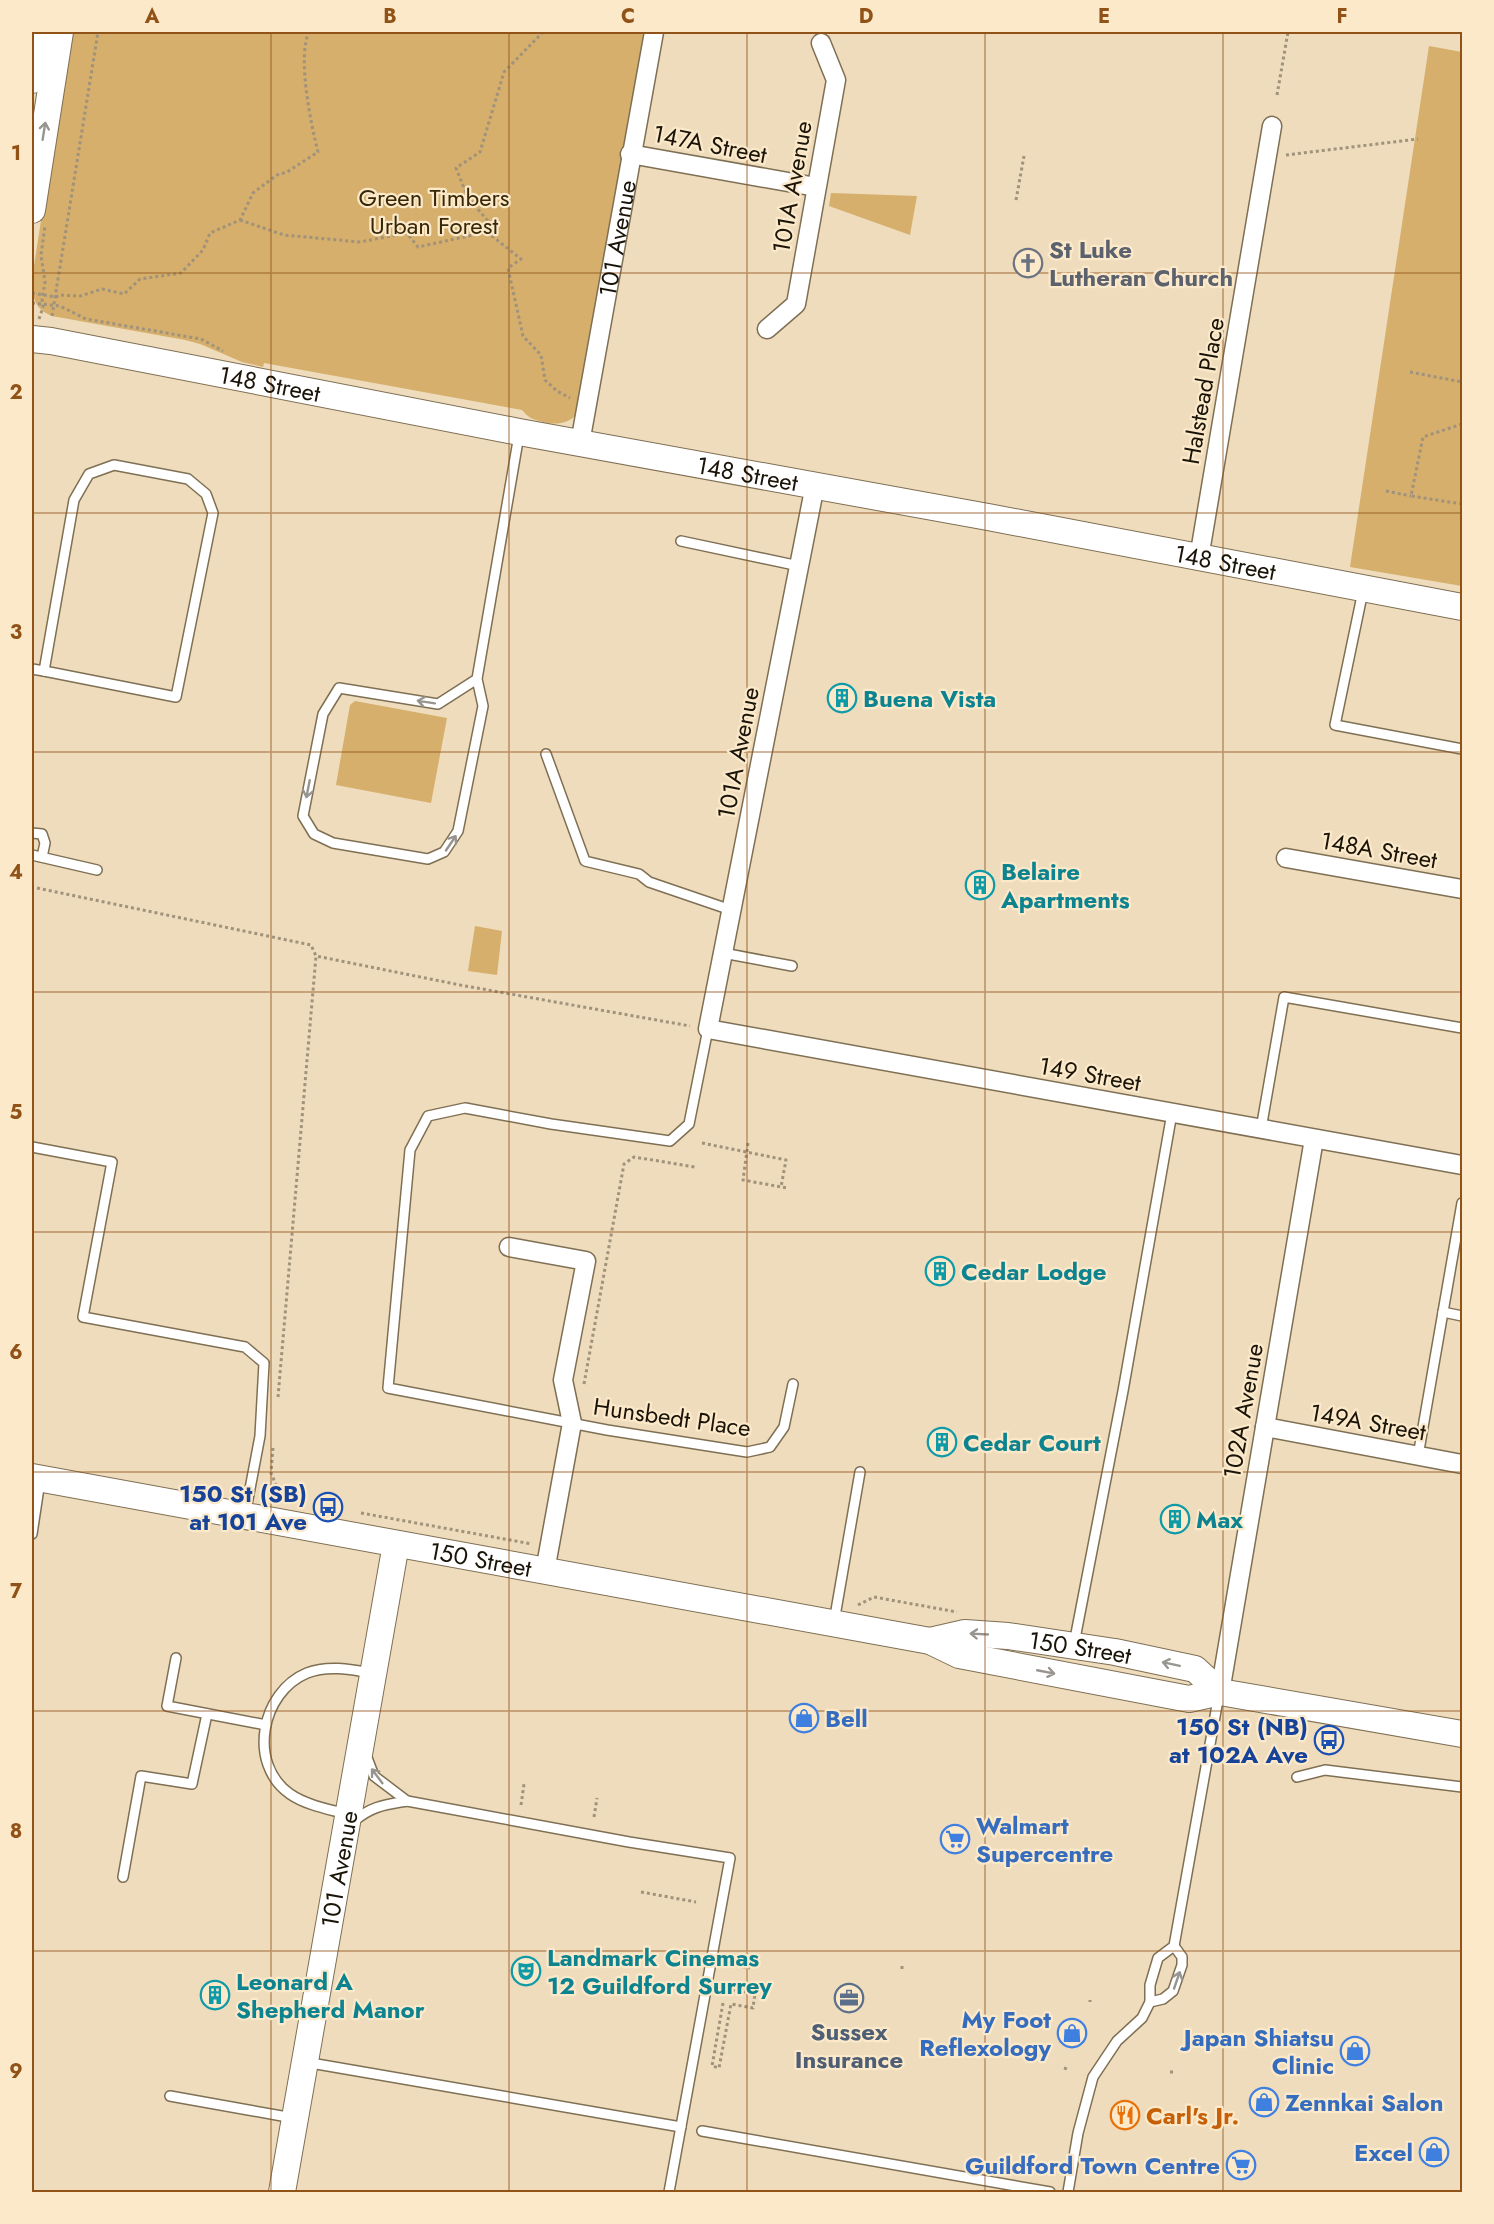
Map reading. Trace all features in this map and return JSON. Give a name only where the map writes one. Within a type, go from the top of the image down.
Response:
[{"type":"main road","points":[[32,80],[39,32]]},
{"type":"main road","points":[[32,210],[60,32]]},
{"type":"main road","name":"148 Street","points":[[32,339],[1462,607]]},
{"type":"main road","name":"150 Street","points":[[36,1478],[545,1571],[835,1613],[930,1641],[959,1655],[1189,1699],[1220,1692],[1462,1734]]},
{"type":"main road","name":"101 Avenue","points":[[282,2193],[396,1544]]},
{"type":"main road","name":"150 Street","points":[[930,1641],[965,1634],[1008,1636],[1074,1644],[1196,1669],[1220,1692]]},
{"type":"street","name":"101 Avenue","points":[[580,443],[630,154],[654,32]]},
{"type":"street","name":"101A Avenue","points":[[767,329],[796,304],[836,80],[821,44]]},
{"type":"street","name":"Halstead Place","points":[[1199,558],[1272,126]]},
{"type":"street","name":"147A Street","points":[[630,154],[816,187]]},
{"type":"street","name":"101A Avenue","points":[[702,1028],[723,953],[815,486]]},
{"type":"street","name":"148A Street","points":[[1286,858],[1462,889]]},
{"type":"street","name":"149 Street","points":[[702,1028],[1462,1165]]},
{"type":"street","name":"102A Avenue","points":[[1220,1692],[1314,1139]]},
{"type":"street","points":[[509,1247],[586,1261],[563,1380],[572,1423],[545,1571]]},
{"type":"street","name":"149A Street","points":[[1265,1428],[1462,1464]]},
{"type":"lane","points":[[477,679],[438,704],[339,688],[323,714],[303,816],[314,834],[333,843],[428,859],[444,852],[458,831],[483,706],[477,679],[519,432]]},
{"type":"lane","points":[[32,669],[176,697],[213,513],[206,494],[188,479],[114,465],[89,474],[74,500],[44,671]]},
{"type":"lane","points":[[681,541],[799,566]]},
{"type":"lane","points":[[1364,589],[1335,725],[1462,749]]},
{"type":"lane","points":[[546,754],[585,861],[639,874],[649,882],[731,910]]},
{"type":"lane","points":[[32,833],[42,834],[45,843],[37,856],[97,870]]},
{"type":"lane","points":[[723,953],[792,966]]},
{"type":"lane","points":[[1262,1129],[1284,997],[1462,1028]]},
{"type":"lane","name":"Hunsbedt Place","points":[[702,1028],[689,1124],[670,1142],[465,1108],[428,1116],[410,1150],[388,1388],[572,1423],[747,1452],[770,1447],[784,1427],[793,1384]]},
{"type":"lane","points":[[1074,1644],[1123,1391],[1172,1113]]},
{"type":"lane","points":[[32,1147],[112,1162],[83,1317],[245,1347],[264,1363],[260,1436],[245,1517]]},
{"type":"lane","points":[[1418,1456],[1462,1203]]},
{"type":"lane","points":[[1443,1312],[1462,1316]]},
{"type":"lane","points":[[835,1613],[860,1472]]},
{"type":"lane","points":[[32,1534],[36,1478]]},
{"type":"lane","points":[[176,1658],[167,1706],[266,1725]]},
{"type":"lane","points":[[373,1673],[329,1668],[309,1672],[292,1681],[277,1697],[266,1725],[265,1759],[276,1780],[290,1794],[347,1822],[379,1805],[407,1801],[730,1858],[669,2193]]},
{"type":"lane","points":[[1068,2193],[1078,2133],[1093,2077],[1117,2041],[1142,2018],[1150,2002],[1150,1985],[1158,1958],[1174,1946],[1220,1692]]},
{"type":"lane","points":[[123,1877],[141,1776],[192,1784],[207,1714]]},
{"type":"lane","points":[[361,1741],[374,1776],[407,1801]]},
{"type":"lane","points":[[1297,1777],[1325,1770],[1462,1787]]},
{"type":"lane","points":[[1150,2002],[1163,1999],[1173,1991],[1182,1965],[1182,1957],[1174,1946]]},
{"type":"lane","points":[[305,2062],[681,2127]]},
{"type":"lane","points":[[170,2096],[295,2118]]},
{"type":"lane","points":[[702,2131],[1050,2193]]},
{"type":"path","points":[[52,316],[98,32]]},
{"type":"path","points":[[32,293],[56,297],[59,295],[80,296],[102,289],[124,294],[140,279],[181,273],[203,250],[210,233],[240,220],[252,193],[277,175],[287,172],[318,152],[312,128],[306,79],[304,41],[309,32]]},
{"type":"path","points":[[487,232],[489,222],[468,198],[456,168],[480,152],[504,72],[543,32]]},
{"type":"path","points":[[1276,95],[1288,32]]},
{"type":"path","points":[[1266,157],[1418,139]]},
{"type":"path","points":[[1016,200],[1024,156]]},
{"type":"path","points":[[240,220],[284,236],[360,242],[406,233],[418,247],[487,232]]},
{"type":"path","points":[[487,232],[521,259],[508,268],[522,336],[540,355],[545,380],[557,391],[586,408]]},
{"type":"path","points":[[32,303],[54,305],[86,319],[201,339],[231,354]]},
{"type":"path","points":[[1410,372],[1462,382]]},
{"type":"path","points":[[1411,496],[1423,437],[1462,424]]},
{"type":"path","points":[[1386,491],[1462,504]]},
{"type":"path","points":[[37,888],[311,945],[316,956],[277,1402]]},
{"type":"path","points":[[316,956],[460,985],[702,1028]]},
{"type":"path","points":[[702,1143],[786,1160],[781,1187]]},
{"type":"path","points":[[748,1143],[743,1180],[787,1188]]},
{"type":"path","points":[[584,1386],[624,1164],[634,1157],[695,1167]]},
{"type":"path","points":[[274,1438],[271,1473],[282,1499]]},
{"type":"path","points":[[835,1613],[874,1597],[962,1613]]},
{"type":"path","points":[[521,1805],[524,1784]]},
{"type":"path","points":[[594,1817],[597,1797]]},
{"type":"path","points":[[641,1892],[696,1902]]},
{"type":"path","points":[[723,1963],[750,1968]]},
{"type":"path","points":[[719,1987],[746,1992]]},
{"type":"path","points":[[723,2003],[711,2066],[719,2068],[730,2004],[753,2008],[755,1993]]},
{"type":"path","points":[[1005,2053],[1007,2043]]},
{"type":"green space","name":"Green Timbers Urban Forest","points":[[70,32],[649,32],[578,413],[563,423],[545,423],[531,418],[522,410],[264,363],[263,367],[242,362],[185,340],[52,316],[41,310],[35,301],[32,279]]},
{"type":"green space","points":[[1429,46],[1462,52],[1462,586],[1350,567]]},
{"type":"green space","points":[[831,193],[917,196],[910,235],[829,206]]},
{"type":"green space","points":[[355,701],[447,718],[431,803],[336,785],[350,705]]},
{"type":"green space","points":[[475,926],[502,931],[497,975],[468,971]]},
{"type":"place","name":"St Luke Lutheran Church","points":[[1028,263]]},
{"type":"place","name":"Buena Vista","points":[[842,698]]},
{"type":"place","name":"Belaire Apartments","points":[[980,885]]},
{"type":"place","name":"Cedar Lodge","points":[[940,1271]]},
{"type":"place","name":"Cedar Court","points":[[942,1442]]},
{"type":"place","name":"150 St (SB) at 101 Ave","points":[[328,1507]]},
{"type":"place","name":"Max","points":[[1175,1519]]},
{"type":"place","name":"Bell","points":[[804,1718]]},
{"type":"place","name":"150 St (NB) at 102A Ave","points":[[1329,1740]]},
{"type":"place","name":"Walmart Supercentre","points":[[955,1839]]},
{"type":"place","name":"Landmark Cinemas 12 Guildford Surrey","points":[[526,1971]]},
{"type":"place","name":"Leonard A Shepherd Manor","points":[[215,1995]]},
{"type":"place","name":"Sussex Insurance","points":[[849,1998]]},
{"type":"place","name":"My Foot Reflexology","points":[[1072,2033]]},
{"type":"place","name":"Japan Shiatsu Clinic","points":[[1355,2051]]},
{"type":"place","name":"Zennkai Salon","points":[[1264,2102]]},
{"type":"place","name":"Carl's Jr.","points":[[1125,2115]]},
{"type":"place","name":"Excel","points":[[1434,2152]]},
{"type":"place","name":"Guildford Town Centre","points":[[1241,2165]]}]
